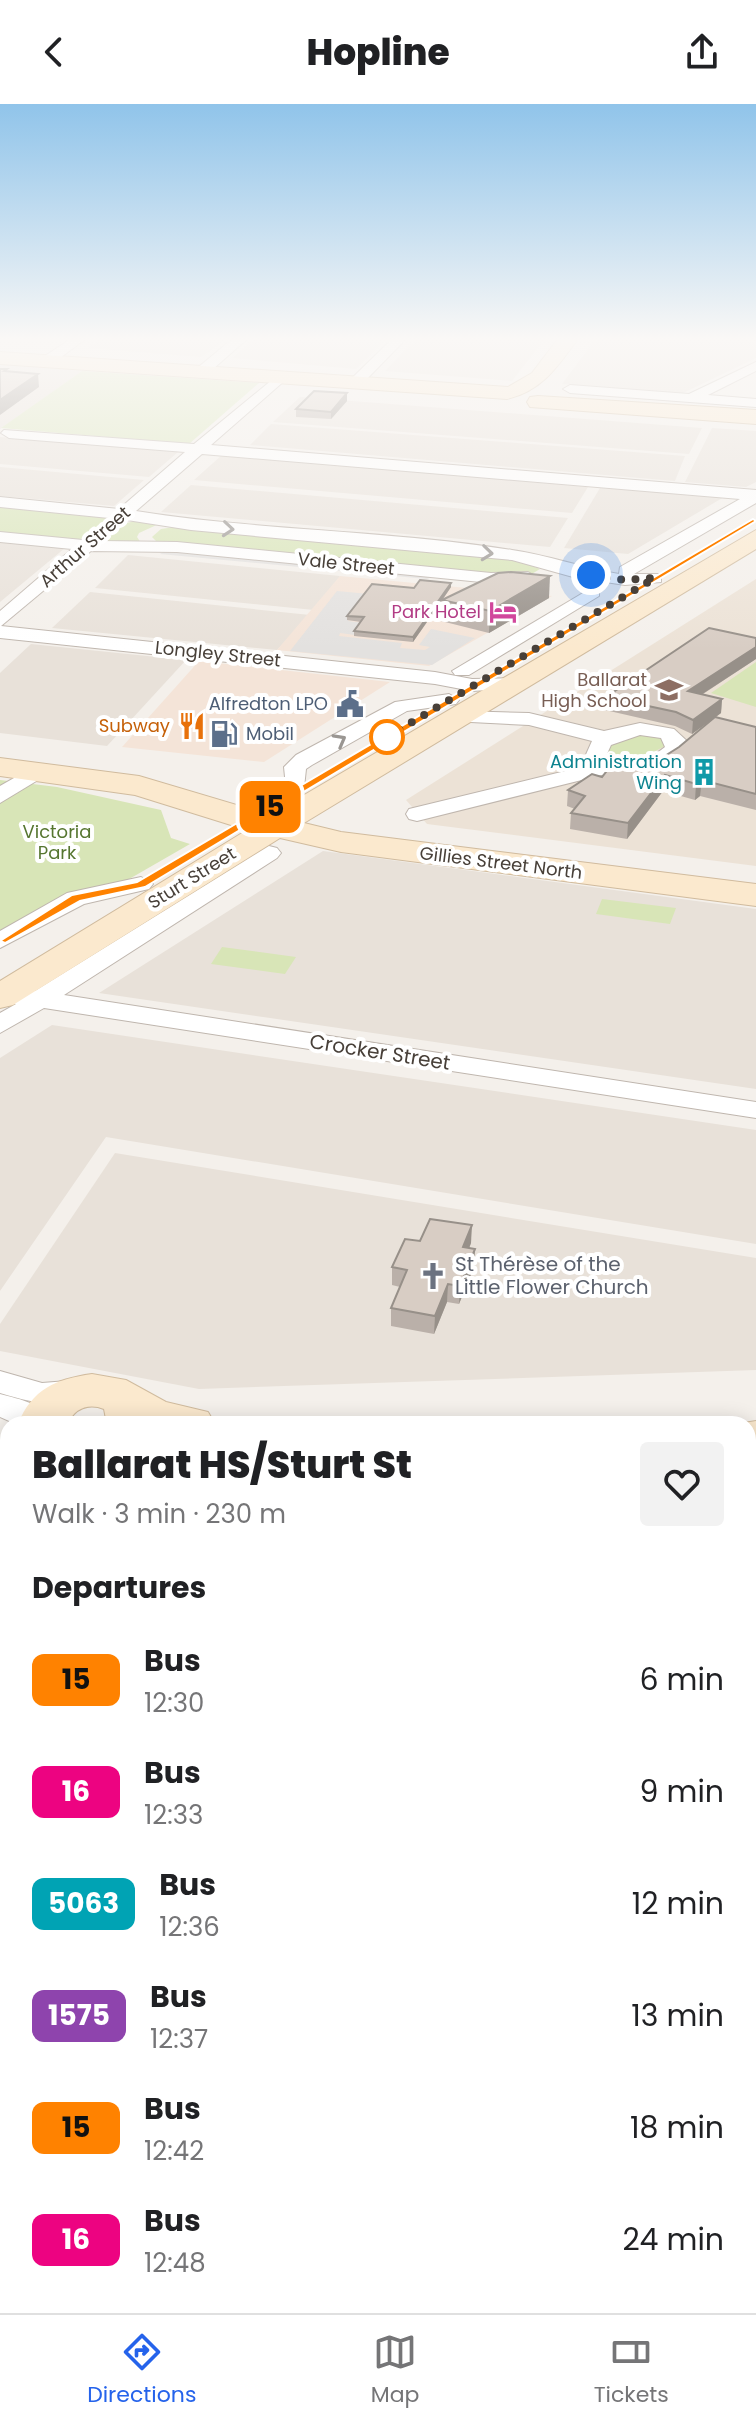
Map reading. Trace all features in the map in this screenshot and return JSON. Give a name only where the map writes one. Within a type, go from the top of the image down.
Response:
[{"type":"main road","name":"Sturt Street","points":[[9,997],[474,683],[636,579],[756,520]]},
{"type":"main road","name":"Sturt Street","points":[[9,997],[141,884],[347,782],[474,683],[756,538]]},
{"type":"main road","points":[[0,756],[138,774],[273,820]]},
{"type":"main road","points":[[0,767],[139,786],[273,820]]},
{"type":"main road","points":[[347,782],[339,793],[338,808],[341,816],[364,833]]},
{"type":"main road","name":"Gillies Street North","points":[[273,820],[756,880]]},
{"type":"main road","name":"Gillies Street North","points":[[273,820],[394,850],[756,895]]},
{"type":"main road","points":[[47,1416],[54,1403],[115,1406],[155,1416]]},
{"type":"street","points":[[137,443],[756,496]]},
{"type":"street","name":"Arthur Street","points":[[0,621],[205,443]]},
{"type":"street","name":"Sturt Street","points":[[273,820],[300,762],[409,704],[474,683],[574,604],[636,579],[756,496]]},
{"type":"street","name":"Vale Street","points":[[0,502],[123,514],[179,524],[495,553],[538,570],[578,578],[636,579]]},
{"type":"street","name":"Vale Street","points":[[157,546],[146,540],[146,533],[179,524]]},
{"type":"street","name":"Vale Street","points":[[0,537],[87,545],[157,546],[483,577],[559,570],[636,579]]},
{"type":"street","name":"Longley Street","points":[[0,632],[474,683]]},
{"type":"street","points":[[474,683],[529,719],[607,738]]},
{"type":"street","points":[[474,683],[529,719]]},
{"type":"street","points":[[417,814],[611,766],[656,762],[672,753],[677,742],[669,734],[649,729],[628,730],[607,738],[598,746],[594,756],[611,766]]},
{"type":"street","points":[[0,796],[35,772]]},
{"type":"street","name":"Sturt Street","points":[[0,941],[76,898],[141,884]]},
{"type":"street","name":"Crocker Street","points":[[9,997],[756,1110]]},
{"type":"street","points":[[0,1382],[41,1394],[115,1406]]},
{"type":"street","points":[[0,1405],[28,1416]]},
{"type":"shaded area","points":[[0,443],[72,443],[178,452],[149,477],[0,464]]},
{"type":"shaded area","points":[[518,443],[685,456],[675,481],[250,445]]},
{"type":"shaded area","points":[[547,443],[694,443],[689,454]]},
{"type":"shaded area","points":[[704,443],[756,443],[756,482],[746,487],[685,482]]},
{"type":"shaded area","points":[[222,455],[588,487],[572,513],[194,480]]},
{"type":"shaded area","points":[[0,467],[144,480],[114,506],[0,496]]},
{"type":"shaded area","points":[[191,485],[568,518],[550,547],[161,512]]},
{"type":"shaded area","points":[[600,488],[724,497],[628,554],[564,548]]},
{"type":"shaded area","points":[[0,542],[65,548],[0,602]]},
{"type":"shaded area","points":[[166,550],[434,576],[427,579],[160,554]]},
{"type":"shaded area","points":[[128,555],[340,576],[314,610],[95,588]]},
{"type":"shaded area","points":[[340,576],[552,596],[429,666],[277,650]]},
{"type":"shaded area","name":"Ballarat High School","points":[[756,579],[756,866],[427,824],[406,800]]},
{"type":"shaded area","points":[[337,591],[369,594],[348,621],[363,623],[355,635],[340,633],[339,636],[402,643],[400,648],[425,650],[430,647],[419,645],[431,629],[475,638],[432,665],[290,651]]},
{"type":"shaded area","points":[[90,592],[310,615],[277,650],[52,628]]},
{"type":"shaded area","points":[[31,644],[186,660],[107,746],[0,733],[0,673]]},
{"type":"shaded area","points":[[199,661],[390,682],[264,762],[122,747]]},
{"type":"shaded area","points":[[323,851],[756,909],[756,1089],[99,993]]},
{"type":"shaded area","points":[[52,1025],[756,1130],[756,1244],[106,1137],[0,1291],[0,1058]]},
{"type":"shaded area","points":[[115,1153],[756,1258],[756,1370],[199,1389],[0,1351],[0,1324]]},
{"type":"green space","points":[[0,506],[109,518],[85,538],[73,540],[0,533]]},
{"type":"green space","points":[[140,520],[161,523],[139,533],[137,537],[141,543],[102,542],[122,524]]},
{"type":"green space","points":[[174,527],[508,557],[540,569],[530,575],[504,576],[157,542],[152,537],[161,529]]},
{"type":"green space","points":[[756,662],[756,707],[711,693]]},
{"type":"green space","points":[[632,732],[665,737],[667,745],[636,761],[607,759],[603,749]]},
{"type":"green space","name":"Victoria Park","points":[[0,780],[57,787],[161,810],[171,838],[190,844],[124,882],[0,935]]},
{"type":"green space","points":[[602,899],[676,908],[670,924],[596,914]]},
{"type":"green space","points":[[222,947],[296,957],[285,974],[211,964]]},
{"type":"building","points":[[498,573],[550,576],[490,611],[442,600]]},
{"type":"building","points":[[420,580],[451,583],[413,637],[354,631],[364,617],[347,616],[372,584],[414,588]]},
{"type":"building","points":[[709,628],[756,638],[756,647],[688,691],[722,699],[693,720],[676,712],[606,697]]},
{"type":"building","points":[[715,717],[756,727],[756,794],[702,780],[696,784],[665,775],[628,823],[571,813],[585,796],[568,790],[592,774],[602,777],[613,763],[646,768],[679,747]]},
{"type":"building","name":"St Thérèse of the Little Flower Church","points":[[430,1219],[472,1225],[463,1247],[475,1249],[460,1286],[448,1284],[435,1316],[391,1308],[407,1270],[392,1267],[405,1239],[420,1241]]},
{"type":"bus line","name":"15","points":[[0,941],[76,898],[141,884],[472,685],[756,521]]},
{"type":"place","name":"Park Hotel","points":[[503,612]]},
{"type":"place","name":"Ballarat High School","points":[[669,690]]},
{"type":"place","name":"Alfredton LPO","points":[[350,704]]},
{"type":"place","name":"Subway","points":[[192,726]]},
{"type":"place","name":"Mobil","points":[[224,734]]},
{"type":"place","name":"Administration Wing","points":[[704,772]]},
{"type":"place","name":"St Thérèse of the Little Flower Church","points":[[433,1276]]},
{"type":"route","points":[[387,737],[655,578],[625,580],[591,575]]}]
